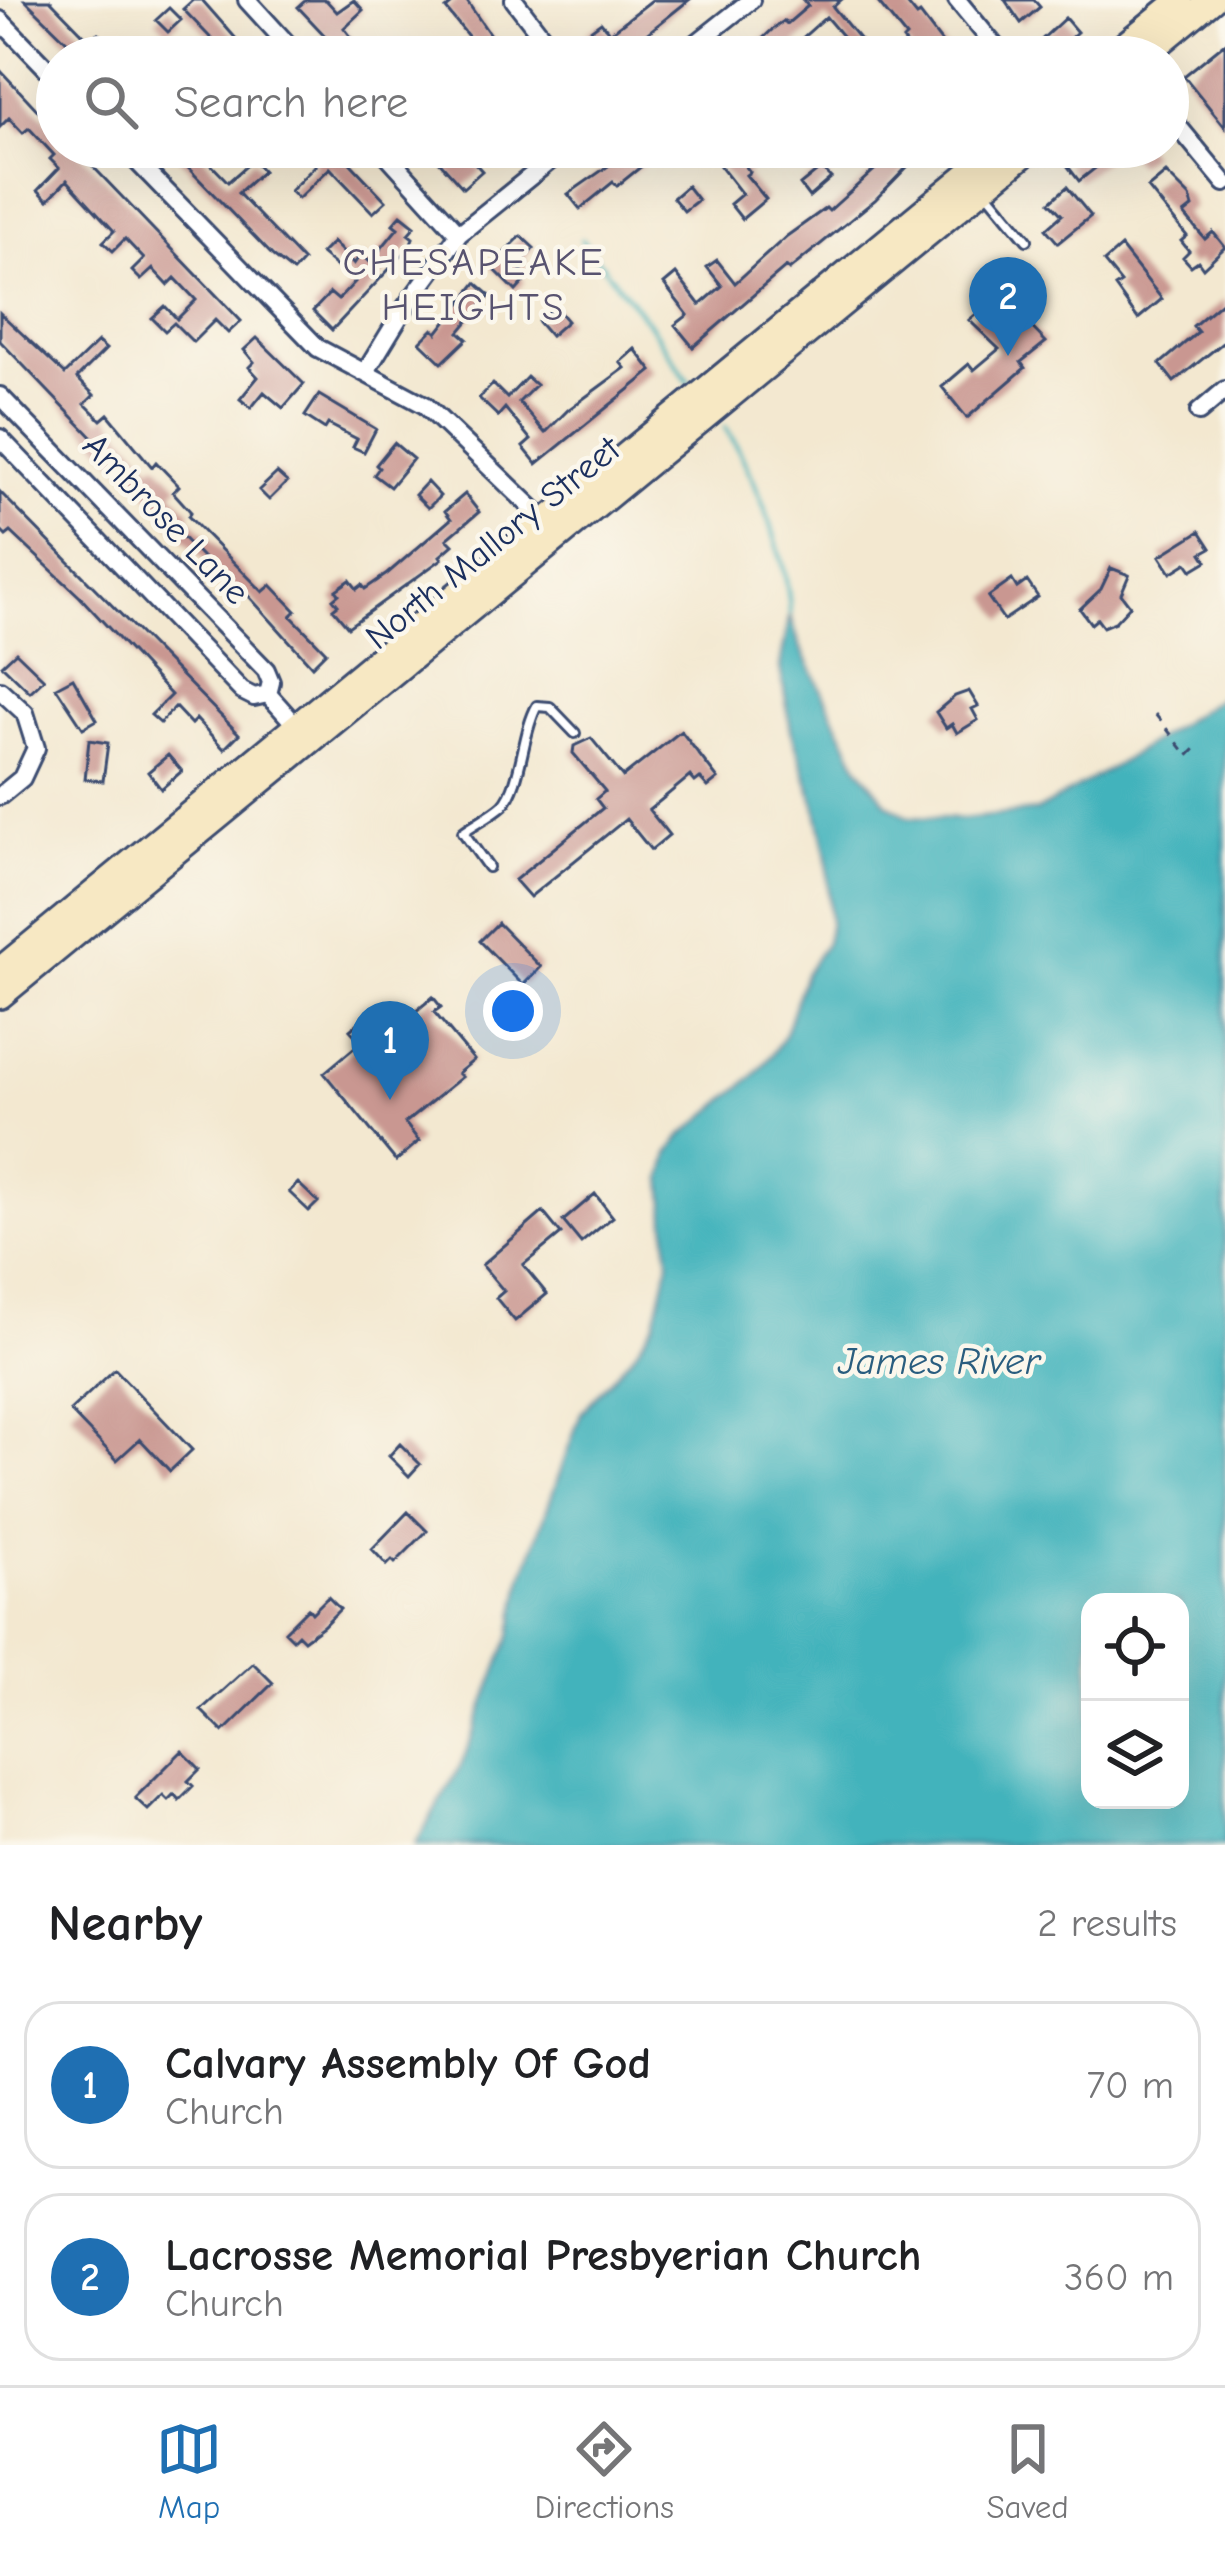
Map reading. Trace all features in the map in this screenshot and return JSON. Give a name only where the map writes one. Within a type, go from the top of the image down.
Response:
[{"type":"main road","points":[[1136,36],[1180,0]]},
{"type":"main road","points":[[1169,36],[1213,0]]},
{"type":"main road","name":"North Mallory Street","points":[[978,180],[986,168]]},
{"type":"main road","name":"North Mallory Street","points":[[0,970],[303,733],[998,168]]},
{"type":"main road","name":"North Mallory Street","points":[[0,996],[303,733]]},
{"type":"street","points":[[247,0],[280,36]]},
{"type":"street","points":[[514,0],[542,36]]},
{"type":"street","points":[[706,36],[751,0]]},
{"type":"street","points":[[957,0],[987,36]]},
{"type":"street","points":[[0,20],[36,57]]},
{"type":"street","points":[[1189,139],[1225,183]]},
{"type":"street","points":[[143,168],[318,348],[425,405],[553,528]]},
{"type":"street","points":[[399,168],[459,234]]},
{"type":"street","points":[[365,373],[459,234],[541,168]]},
{"type":"street","points":[[1199,412],[1225,390]]},
{"type":"street","name":"Ambrose Lane","points":[[0,396],[266,670],[272,686],[268,694],[259,698],[242,691],[0,438]]},
{"type":"street","points":[[0,690],[25,713],[36,748],[22,778],[0,796]]},
{"type":"street","name":"Ambrose Lane","points":[[268,694],[303,733]]},
{"type":"lane","points":[[978,180],[1027,240]]},
{"type":"lane","points":[[160,604],[181,583]]},
{"type":"lane","points":[[488,867],[463,832],[502,806],[509,795],[537,706],[550,706],[575,734]]},
{"type":"path","points":[[1155,714],[1188,755],[1196,748]]},
{"type":"water","name":"James River","points":[[790,614],[799,644],[859,767],[887,803],[909,817],[963,819],[1037,811],[1225,694],[1225,1845],[415,1845],[462,1763],[512,1632],[523,1577],[581,1413],[655,1322],[669,1262],[663,1178],[669,1154],[680,1138],[771,1056],[785,1034],[805,974],[826,942],[830,921],[827,857],[791,730],[780,667]]},
{"type":"building","points":[[25,0],[50,0],[85,36],[62,36]]},
{"type":"building","points":[[193,0],[202,0],[234,36],[209,36],[183,9]]},
{"type":"building","points":[[306,0],[326,0],[337,12],[354,0],[363,10],[344,28],[350,36],[325,36],[298,7]]},
{"type":"building","points":[[457,0],[466,0],[491,36],[468,36],[446,9]]},
{"type":"building","points":[[652,0],[689,0],[644,36],[586,33],[601,22],[610,33]]},
{"type":"building","points":[[803,0],[841,0],[833,7],[857,36],[842,36],[826,17],[805,36],[765,36],[808,6]]},
{"type":"building","points":[[876,0],[904,0],[937,36],[905,36]]},
{"type":"building","points":[[1005,0],[1034,0],[1040,7],[1021,23]]},
{"type":"building","points":[[169,8],[181,20],[168,32],[156,20]]},
{"type":"building","points":[[1065,18],[1077,32],[1073,36],[1046,36]]},
{"type":"building","points":[[1225,43],[1225,127],[1189,82],[1189,72]]},
{"type":"building","points":[[0,70],[36,109],[36,136],[29,128],[23,133],[9,118],[0,127]]},
{"type":"building","points":[[59,168],[94,168],[241,321],[228,333],[215,320],[193,342],[174,323],[165,331],[152,318],[165,306],[177,319],[196,300],[175,278],[168,285],[153,269],[141,280],[132,271],[144,259],[125,239],[113,251],[103,242],[114,231],[67,180],[48,200],[38,190]]},
{"type":"building","points":[[188,168],[214,168],[228,182],[244,168],[260,168],[263,171],[238,193],[303,261],[293,272]]},
{"type":"building","points":[[313,168],[330,168],[298,199],[290,191]]},
{"type":"building","points":[[330,168],[355,168],[386,201],[373,213]]},
{"type":"building","points":[[445,168],[482,171],[463,188]]},
{"type":"building","points":[[605,168],[639,168],[580,209],[568,194]]},
{"type":"building","points":[[722,168],[747,168],[746,175],[766,199],[742,219],[730,204],[742,194]]},
{"type":"building","points":[[821,168],[831,178],[809,197],[800,185]]},
{"type":"building","points":[[877,168],[906,168],[875,200],[789,270],[786,267],[693,347],[675,325],[688,315],[664,284],[676,274],[700,305],[722,286],[707,267],[717,260],[735,283],[787,236],[826,208],[829,211]]},
{"type":"building","points":[[1069,168],[1095,168],[1079,181]]},
{"type":"building","points":[[1166,173],[1190,197],[1193,207],[1184,214],[1205,239],[1213,232],[1225,247],[1203,268],[1198,261],[1191,266],[1183,257],[1189,251],[1181,241],[1187,236],[1148,188]]},
{"type":"building","points":[[687,186],[698,200],[684,211],[673,198]]},
{"type":"building","points":[[1067,187],[1091,216],[1058,243],[1046,229],[1062,215],[1050,202]]},
{"type":"building","points":[[401,215],[415,226],[408,234],[413,238],[409,248],[332,330],[313,311],[330,293],[338,300],[355,282],[321,254],[333,242],[354,264],[361,254],[370,262],[398,228],[393,224]]},
{"type":"building","points":[[521,236],[534,248],[523,260],[528,264],[518,274],[525,281],[516,291],[491,266]]},
{"type":"building","points":[[1121,247],[1162,299],[1138,319],[1115,287],[1121,283],[1104,262]]},
{"type":"building","points":[[476,283],[490,295],[459,332],[467,339],[442,363],[420,342],[433,329],[437,333]]},
{"type":"building","points":[[1004,291],[1014,303],[1011,306],[1046,342],[1021,362],[1025,368],[967,418],[942,387],[969,364],[974,370],[999,349],[969,320]]},
{"type":"building","points":[[1225,299],[1225,341],[1174,382],[1160,364],[1198,332],[1193,326]]},
{"type":"building","points":[[555,307],[567,321],[550,336],[538,322]]},
{"type":"building","points":[[0,313],[65,374],[98,342],[106,349],[77,378],[94,395],[85,404],[101,420],[108,414],[152,467],[156,462],[179,486],[173,492],[191,512],[188,516],[263,592],[271,585],[296,611],[291,616],[326,652],[312,666],[246,593],[242,598],[162,516],[165,513],[0,341]]},
{"type":"building","points":[[257,338],[304,384],[283,408],[264,392],[251,408],[240,399],[258,377],[244,350]]},
{"type":"building","points":[[635,349],[652,371],[537,464],[523,447],[531,440],[505,408],[498,416],[479,398],[493,384],[507,398],[527,377],[536,385],[519,402],[545,433],[625,368],[620,362]]},
{"type":"building","points":[[319,395],[376,429],[364,452],[353,447],[357,439],[328,424],[325,429],[305,416]]},
{"type":"building","points":[[394,443],[413,459],[390,487],[374,475],[376,465]]},
{"type":"building","points":[[277,473],[287,482],[269,500],[259,490]]},
{"type":"building","points":[[427,482],[440,496],[428,508],[415,495]]},
{"type":"building","points":[[0,492],[239,734],[224,749],[196,719],[191,724],[175,707],[160,723],[151,715],[171,695],[80,597],[11,532],[6,536],[0,530]]},
{"type":"building","points":[[465,494],[479,512],[447,539],[453,545],[442,559],[348,627],[333,609],[338,605],[333,599],[339,594],[336,590],[350,580],[357,589],[362,585],[365,589],[387,574],[451,519],[445,511]]},
{"type":"building","points":[[1200,531],[1211,548],[1202,553],[1207,561],[1192,570],[1187,563],[1171,573],[1160,556]]},
{"type":"building","points":[[1111,568],[1129,575],[1121,594],[1130,606],[1103,627],[1097,619],[1091,624],[1080,609],[1101,589]]},
{"type":"building","points":[[1012,580],[1017,588],[1027,581],[1038,597],[1004,620],[988,597]]},
{"type":"building","points":[[16,652],[44,679],[30,692],[2,665]]},
{"type":"building","points":[[73,678],[97,720],[83,728],[56,687]]},
{"type":"building","points":[[969,691],[978,706],[972,709],[978,720],[957,733],[952,724],[946,728],[936,712]]},
{"type":"building","points":[[681,731],[718,779],[708,787],[690,776],[649,810],[669,835],[651,850],[626,819],[530,897],[515,880],[603,808],[596,799],[605,791],[573,753],[574,746],[591,738],[623,777]]},
{"type":"building","points":[[89,740],[108,743],[103,781],[85,779]]},
{"type":"building","points":[[168,755],[182,771],[161,789],[148,772]]},
{"type":"building","points":[[498,923],[541,967],[523,985],[480,941]]},
{"type":"building","points":[[433,997],[441,1007],[434,1012],[474,1060],[458,1073],[462,1077],[405,1123],[419,1141],[396,1161],[324,1073],[361,1042],[350,1030],[375,1009],[387,1024],[404,1010],[409,1017]]},
{"type":"building","points":[[298,1183],[318,1202],[309,1211],[289,1192]]},
{"type":"building","points":[[595,1194],[613,1217],[581,1243],[563,1221]]},
{"type":"building","points":[[543,1212],[561,1234],[523,1265],[547,1294],[515,1321],[496,1298],[504,1291],[482,1265]]},
{"type":"building","points":[[115,1369],[192,1450],[170,1471],[140,1439],[117,1460],[70,1411]]},
{"type":"building","points":[[400,1444],[420,1464],[409,1476],[389,1456]]},
{"type":"building","points":[[408,1512],[427,1531],[395,1563],[392,1560],[387,1565],[372,1549]]},
{"type":"building","points":[[328,1597],[340,1609],[323,1626],[304,1640],[298,1634],[293,1639],[285,1631],[308,1608],[312,1613]]},
{"type":"building","points":[[253,1663],[273,1683],[223,1732],[201,1710]]},
{"type":"building","points":[[182,1751],[200,1769],[188,1781],[193,1786],[179,1800],[174,1794],[168,1800],[163,1795],[148,1810],[135,1798]]},
{"type":"waterway","points":[[582,240],[689,382]]},
{"type":"waterway","points":[[725,427],[768,518],[790,614]]},
{"type":"place","name":"Lacrosse Memorial Presbyerian Church","points":[[1008,356]]},
{"type":"place","name":"Calvary Assembly Of God","points":[[390,1100]]},
{"type":"district","name":"CHESAPEAKE HEIGHTS","points":[[474,284]]}]
